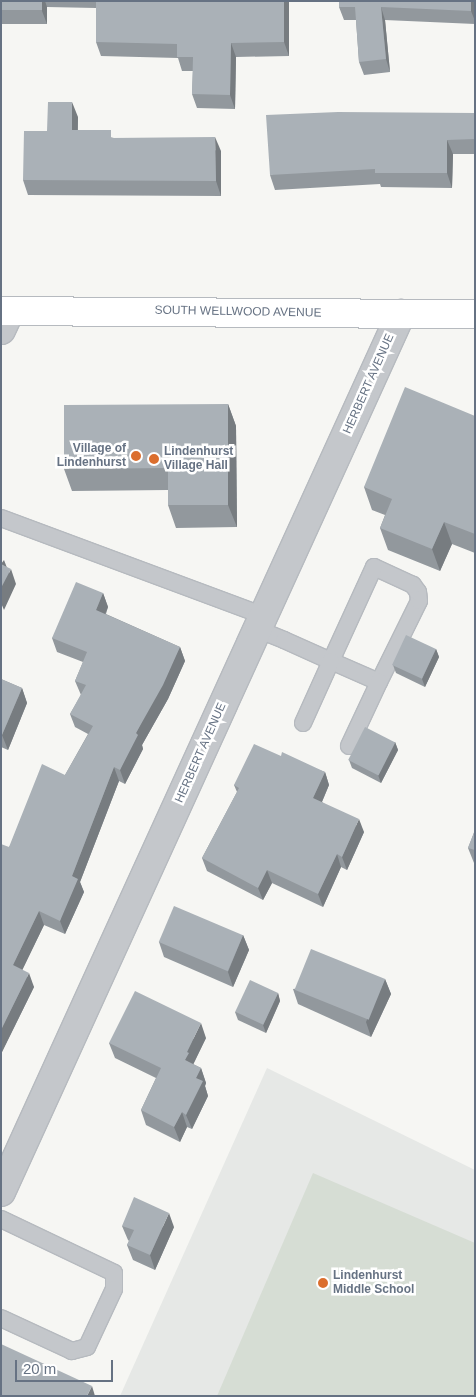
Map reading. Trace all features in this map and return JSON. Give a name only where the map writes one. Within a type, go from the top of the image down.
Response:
[{"type":"main road","name":"SOUTH WELLWOOD AVENUE","points":[[4,317],[475,314]]},
{"type":"street","name":"HERBERT AVENUE","points":[[1,1192],[401,314]]},
{"type":"lane","points":[[1,518],[261,622],[331,661],[380,682]]},
{"type":"lane","points":[[303,723],[374,567],[412,585],[418,592],[419,601],[349,746]]},
{"type":"lane","points":[[1,1219],[114,1273],[114,1289],[87,1347],[72,1351],[1,1318]]},
{"type":"shaded area","name":"Lindenhurst Middle School","points":[[267,1068],[475,1170],[475,1396],[120,1396]]},
{"type":"shaded area","points":[[313,1173],[475,1243],[475,1396],[217,1396]]},
{"type":"building","points":[[1,1],[42,1],[42,10],[1,10]]},
{"type":"building","points":[[96,1],[284,1],[284,42],[231,43],[230,95],[192,94],[193,57],[177,57],[177,44],[96,42]]},
{"type":"building","points":[[339,1],[471,1],[471,11],[381,7],[386,59],[359,62],[355,7],[339,7]]},
{"type":"building","points":[[48,102],[72,102],[72,130],[111,130],[111,138],[215,137],[216,181],[23,180],[24,131],[47,131]]},
{"type":"building","points":[[338,112],[475,113],[475,139],[447,140],[447,173],[375,173],[375,169],[270,175],[266,115]]},
{"type":"building","points":[[405,387],[475,416],[475,534],[444,522],[432,549],[380,528],[392,499],[364,487]]},
{"type":"building","name":"Lindenhurst Village Hall","points":[[228,404],[228,505],[168,505],[168,468],[64,469],[64,405]]},
{"type":"building","points":[[1,564],[11,569],[1,588]]},
{"type":"building","points":[[76,582],[103,593],[96,610],[180,647],[163,685],[136,733],[138,735],[120,770],[114,767],[72,876],[78,879],[60,921],[39,911],[13,965],[29,973],[1,1030],[1,844],[9,847],[42,764],[65,775],[93,726],[70,714],[86,685],[75,681],[87,652],[52,638]]},
{"type":"building","points":[[406,635],[436,649],[422,679],[392,665]]},
{"type":"building","points":[[1,679],[22,688],[2,735],[1,734]]},
{"type":"building","points":[[365,727],[395,742],[378,775],[348,760]]},
{"type":"building","points":[[254,744],[281,756],[282,752],[325,772],[313,798],[359,819],[342,857],[337,854],[318,894],[267,870],[258,888],[202,858],[239,788],[234,785]]},
{"type":"building","points":[[475,830],[475,850],[468,848]]},
{"type":"building","points":[[174,906],[243,935],[228,971],[159,942]]},
{"type":"building","points":[[311,949],[385,979],[369,1020],[295,990]]},
{"type":"building","points":[[250,980],[278,993],[263,1025],[235,1012]]},
{"type":"building","points":[[135,991],[201,1023],[185,1060],[201,1068],[196,1078],[203,1081],[186,1115],[182,1112],[174,1127],[141,1110],[161,1068],[109,1043]]},
{"type":"building","points":[[134,1197],[169,1213],[150,1255],[127,1245],[134,1230],[122,1226]]},
{"type":"building","points":[[1,1344],[92,1386],[87,1396],[1,1396]]},
{"type":"place","name":"Village of Lindenhurst","points":[[136,456]]},
{"type":"place","name":"Lindenhurst Village Hall","points":[[154,459]]},
{"type":"place","name":"Lindenhurst Middle School","points":[[323,1283]]}]
